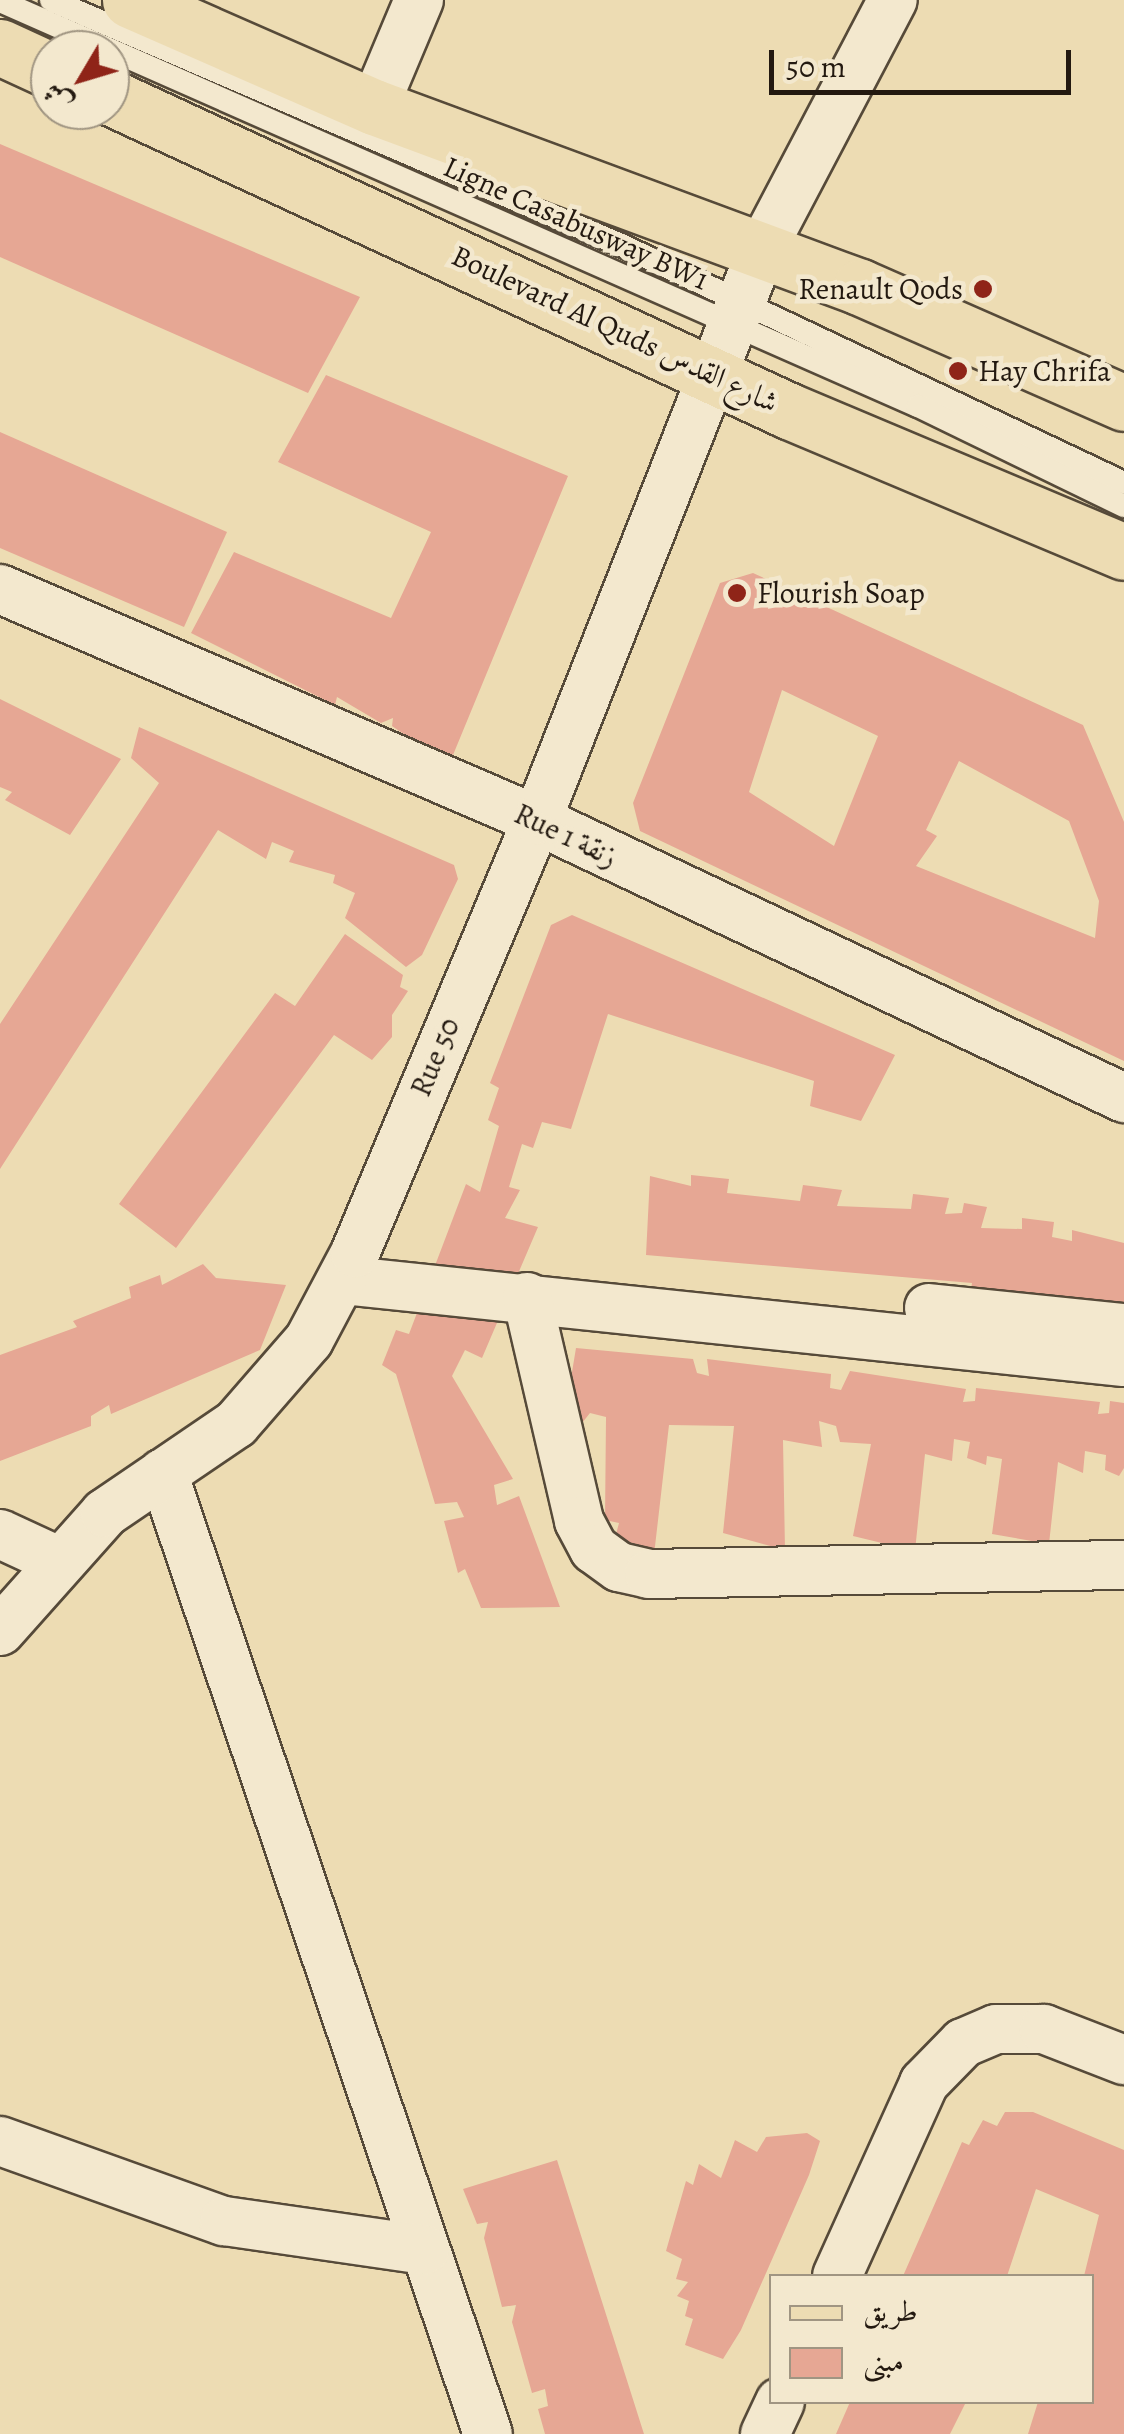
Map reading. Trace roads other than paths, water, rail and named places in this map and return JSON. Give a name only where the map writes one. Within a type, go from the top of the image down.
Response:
[{"type":"main road","points":[[130,0],[374,107],[762,250],[1124,403]]},
{"type":"main road","points":[[0,48],[30,61]]},
{"type":"main road","name":"Boulevard Al Quds شارع القدس","points":[[130,106],[730,334],[1122,546]]},
{"type":"street","points":[[374,107],[420,0]]},
{"type":"street","name":"Rue 50","points":[[0,1631],[56,1560],[162,1473],[236,1424],[275,1384],[348,1267],[537,820],[762,250],[892,0]]},
{"type":"street","name":"Rue 1 زنقة","points":[[0,589],[537,820],[1124,1098]]},
{"type":"street","points":[[348,1267],[528,1297],[1124,1362]]},
{"type":"street","points":[[348,1267],[1124,1328]]},
{"type":"street","points":[[528,1297],[578,1521],[594,1548],[619,1567],[649,1574],[1124,1565]]},
{"type":"street","points":[[162,1473],[488,2434]]},
{"type":"street","points":[[0,1534],[56,1560]]},
{"type":"street","points":[[837,2274],[924,2083],[963,2043],[996,2028],[1044,2029],[1124,2060]]},
{"type":"street","points":[[0,2140],[224,2221],[425,2250]]},
{"type":"street","points":[[766,2434],[779,2404]]},
{"type":"lane","name":"Ligne Casabusway BW1","points":[[51,0],[730,334]]},
{"type":"lane","name":"Ligne Casabusway BW1","points":[[0,1],[730,334],[1124,483]]},
{"type":"place","name":"Renault Qods","points":[[983,289]]},
{"type":"place","name":"Hay Chrifa","points":[[958,371]]},
{"type":"place","name":"Flourish Soap","points":[[737,593]]}]
